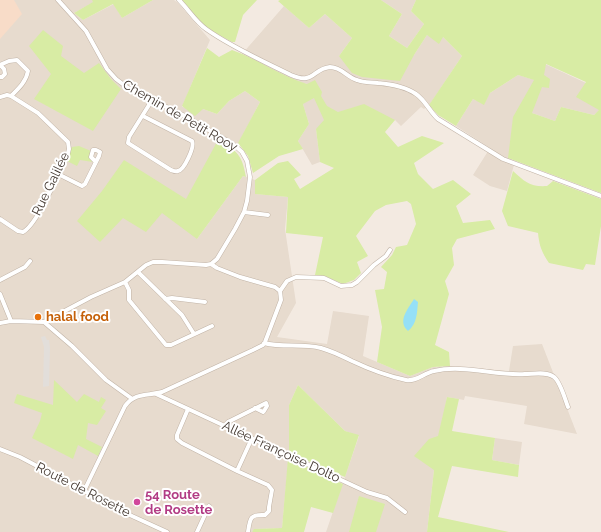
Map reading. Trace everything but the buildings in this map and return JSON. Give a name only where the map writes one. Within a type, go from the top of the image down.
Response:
[{"type":"street","name":"Chemin de Petit Rooy","points":[[58,0],[86,31],[107,69],[128,88],[185,116],[233,144],[242,152],[247,161],[250,177],[244,212],[216,259],[211,264]]},
{"type":"street","points":[[178,0],[206,29],[243,51],[291,75],[305,79],[329,67],[336,68],[355,80],[388,84],[413,92],[438,119],[492,153],[518,165],[601,196]]},
{"type":"street","points":[[0,77],[5,74],[4,69],[0,65],[9,61],[17,60],[28,71],[27,77],[22,85],[11,96],[7,95],[0,97]]},
{"type":"street","name":"Rue Galilée","points":[[0,218],[18,231],[23,232],[27,230],[37,215],[69,149],[68,142],[38,113],[11,96]]},
{"type":"street","points":[[143,116],[192,141],[194,144],[193,149],[182,169],[175,172],[128,143],[129,137],[149,105],[149,99]]},
{"type":"street","points":[[58,174],[82,186],[85,184],[96,162]]},
{"type":"street","points":[[244,212],[268,215]]},
{"type":"street","points":[[84,491],[125,406],[131,398],[156,394],[233,360],[264,343],[281,300],[280,291],[287,281],[296,277],[324,278],[341,286],[352,285],[386,256],[390,250]]},
{"type":"street","points":[[0,280],[25,267],[30,261]]},
{"type":"street","points":[[0,323],[11,321],[44,322],[83,300],[125,282],[146,265],[153,262],[206,266],[211,264],[226,273],[275,287],[280,291]]},
{"type":"street","points":[[138,272],[182,315],[194,334]]},
{"type":"street","points":[[125,282],[129,292],[129,300],[166,345],[171,345],[212,326]]},
{"type":"street","points":[[0,294],[11,321]]},
{"type":"street","points":[[165,299],[172,298],[205,302]]},
{"type":"street","points":[[44,322],[72,346],[106,380],[131,398]]},
{"type":"street","points":[[264,343],[320,348],[331,351],[373,370],[407,381],[434,370],[468,370],[510,374],[548,374],[555,378],[568,407]]},
{"type":"street","name":"Allée Françoise Dolto","points":[[156,394],[367,492],[387,498],[405,512]]},
{"type":"street","points":[[226,426],[228,422],[255,408]]},
{"type":"street","points":[[188,409],[177,435],[178,441],[268,485],[272,490],[269,511],[265,515],[255,515],[252,517],[249,521],[248,532]]},
{"type":"street","points":[[237,471],[252,438]]},
{"type":"street","name":"Route de Rosette","points":[[0,449],[20,457],[167,532]]},
{"type":"street","points":[[197,532],[209,506]]},
{"type":"shaded area","points":[[0,0],[92,0],[94,2],[74,13],[83,20],[114,4],[122,18],[153,0],[174,0],[178,3],[210,40],[182,107],[203,109],[217,114],[229,101],[245,91],[260,102],[235,150],[217,140],[197,239],[243,176],[255,180],[256,194],[288,197],[285,229],[296,303],[277,337],[327,344],[333,311],[369,316],[363,356],[410,376],[433,367],[450,366],[509,371],[513,346],[542,344],[577,434],[524,424],[527,406],[465,396],[464,400],[447,397],[434,470],[427,532],[326,532],[359,436],[345,431],[298,385],[289,405],[289,453],[282,528],[255,529],[252,532],[0,532]]},
{"type":"shaded area","points":[[0,0],[14,0],[22,14],[0,39]]},
{"type":"shaded area","points":[[381,0],[416,0],[411,11],[424,24],[407,48],[389,36],[402,14]]},
{"type":"shaded area","points":[[284,6],[309,28],[325,14],[352,38],[339,56],[414,55],[427,35],[443,37],[462,56],[430,104],[424,109],[421,107],[401,126],[395,120],[316,129],[320,162],[312,165],[298,141],[309,124],[303,104],[307,84],[292,80],[242,54]]},
{"type":"shaded area","points":[[545,64],[586,83],[600,110],[594,115],[561,107],[555,121],[532,113],[509,158],[515,161],[507,191],[490,186],[473,175],[490,148],[456,126],[473,99],[484,104],[490,93],[518,75],[535,80]]},
{"type":"shaded area","points":[[45,336],[47,340],[49,340],[50,348],[49,386],[43,387],[44,347],[41,337]]},
{"type":"shaded area","points":[[495,438],[522,442],[519,465],[492,460]]},
{"type":"green space","points":[[92,0],[153,0],[122,18],[113,4],[83,20],[74,13],[93,2]]},
{"type":"green space","points":[[182,0],[257,0],[243,15],[235,42],[232,42],[210,30],[199,21]]},
{"type":"green space","points":[[381,0],[402,14],[389,36],[407,48],[424,24],[411,11],[416,0],[601,0],[601,193],[508,158],[513,117],[534,80],[518,75],[490,93],[484,105],[473,99],[456,126],[438,115],[429,105],[462,56],[443,37],[439,44],[427,35],[400,81],[362,77],[352,73],[339,56],[352,38],[325,14],[309,28],[278,1]],"holes":[[[546,64],[586,82],[576,97],[599,110],[594,115],[561,107],[555,121],[532,113],[542,87],[549,88],[550,79],[544,75]]]},
{"type":"green space","points":[[43,30],[63,46],[61,56],[84,73],[99,63],[121,89],[93,131],[34,99],[51,74],[29,46]]},
{"type":"green space","points":[[207,48],[219,57],[232,50],[288,77],[307,84],[315,80],[322,92],[321,96],[327,106],[338,112],[364,104],[395,120],[385,132],[398,147],[422,136],[444,143],[414,163],[418,174],[433,189],[453,180],[471,194],[456,206],[463,223],[490,220],[495,229],[457,239],[452,248],[454,265],[445,281],[449,294],[435,345],[449,352],[450,366],[433,367],[410,376],[377,362],[382,327],[375,290],[384,289],[387,272],[381,267],[392,255],[396,247],[407,245],[416,224],[411,204],[407,201],[386,205],[375,211],[356,236],[368,256],[357,262],[361,273],[354,280],[343,284],[325,276],[315,275],[323,237],[286,233],[288,197],[255,194],[255,180],[278,163],[288,161],[301,175],[294,179],[300,189],[334,168],[320,162],[316,129],[324,120],[314,98],[303,104],[309,124],[298,141],[303,149],[279,156],[253,173],[248,156],[238,143],[260,102],[245,91],[229,101],[217,114],[203,109],[195,116],[182,106]]},
{"type":"green space","points":[[218,140],[238,154],[243,163],[246,177],[243,176],[197,239],[162,213],[146,232],[123,218],[100,242],[77,221],[102,191],[124,160],[186,199]]},
{"type":"green space","points":[[79,146],[91,151],[93,162],[80,160],[77,166],[67,161],[72,147]]},
{"type":"green space","points":[[513,171],[532,185],[547,186],[553,181],[601,199],[601,226],[595,265],[586,264],[583,270],[549,263],[541,249],[538,233],[508,226],[502,211]]},
{"type":"green space","points":[[54,380],[77,402],[84,394],[99,402],[101,397],[106,400],[101,408],[106,411],[97,425],[88,423],[86,439],[102,447],[98,456],[78,445],[73,459],[32,438],[42,413],[14,403],[17,394],[53,405]]},
{"type":"green space","points":[[298,385],[345,431],[359,435],[345,477],[289,453],[289,405]]},
{"type":"green space","points":[[447,397],[459,399],[452,431],[495,438],[492,460],[519,465],[518,477],[452,466],[438,517],[509,532],[427,532],[434,470],[414,456],[429,439],[438,436]]},
{"type":"green space","points":[[288,458],[343,484],[333,513],[311,507],[304,532],[252,532],[254,529],[282,528]]},
{"type":"green space","points":[[359,496],[385,504],[376,532],[349,532]]},
{"type":"water","points":[[414,299],[418,302],[417,314],[415,322],[408,331],[403,323],[403,319]]},
{"type":"place","name":"halal food","points":[[38,317]]},
{"type":"place","name":"54 Route de Rosette","points":[[137,502]]}]
